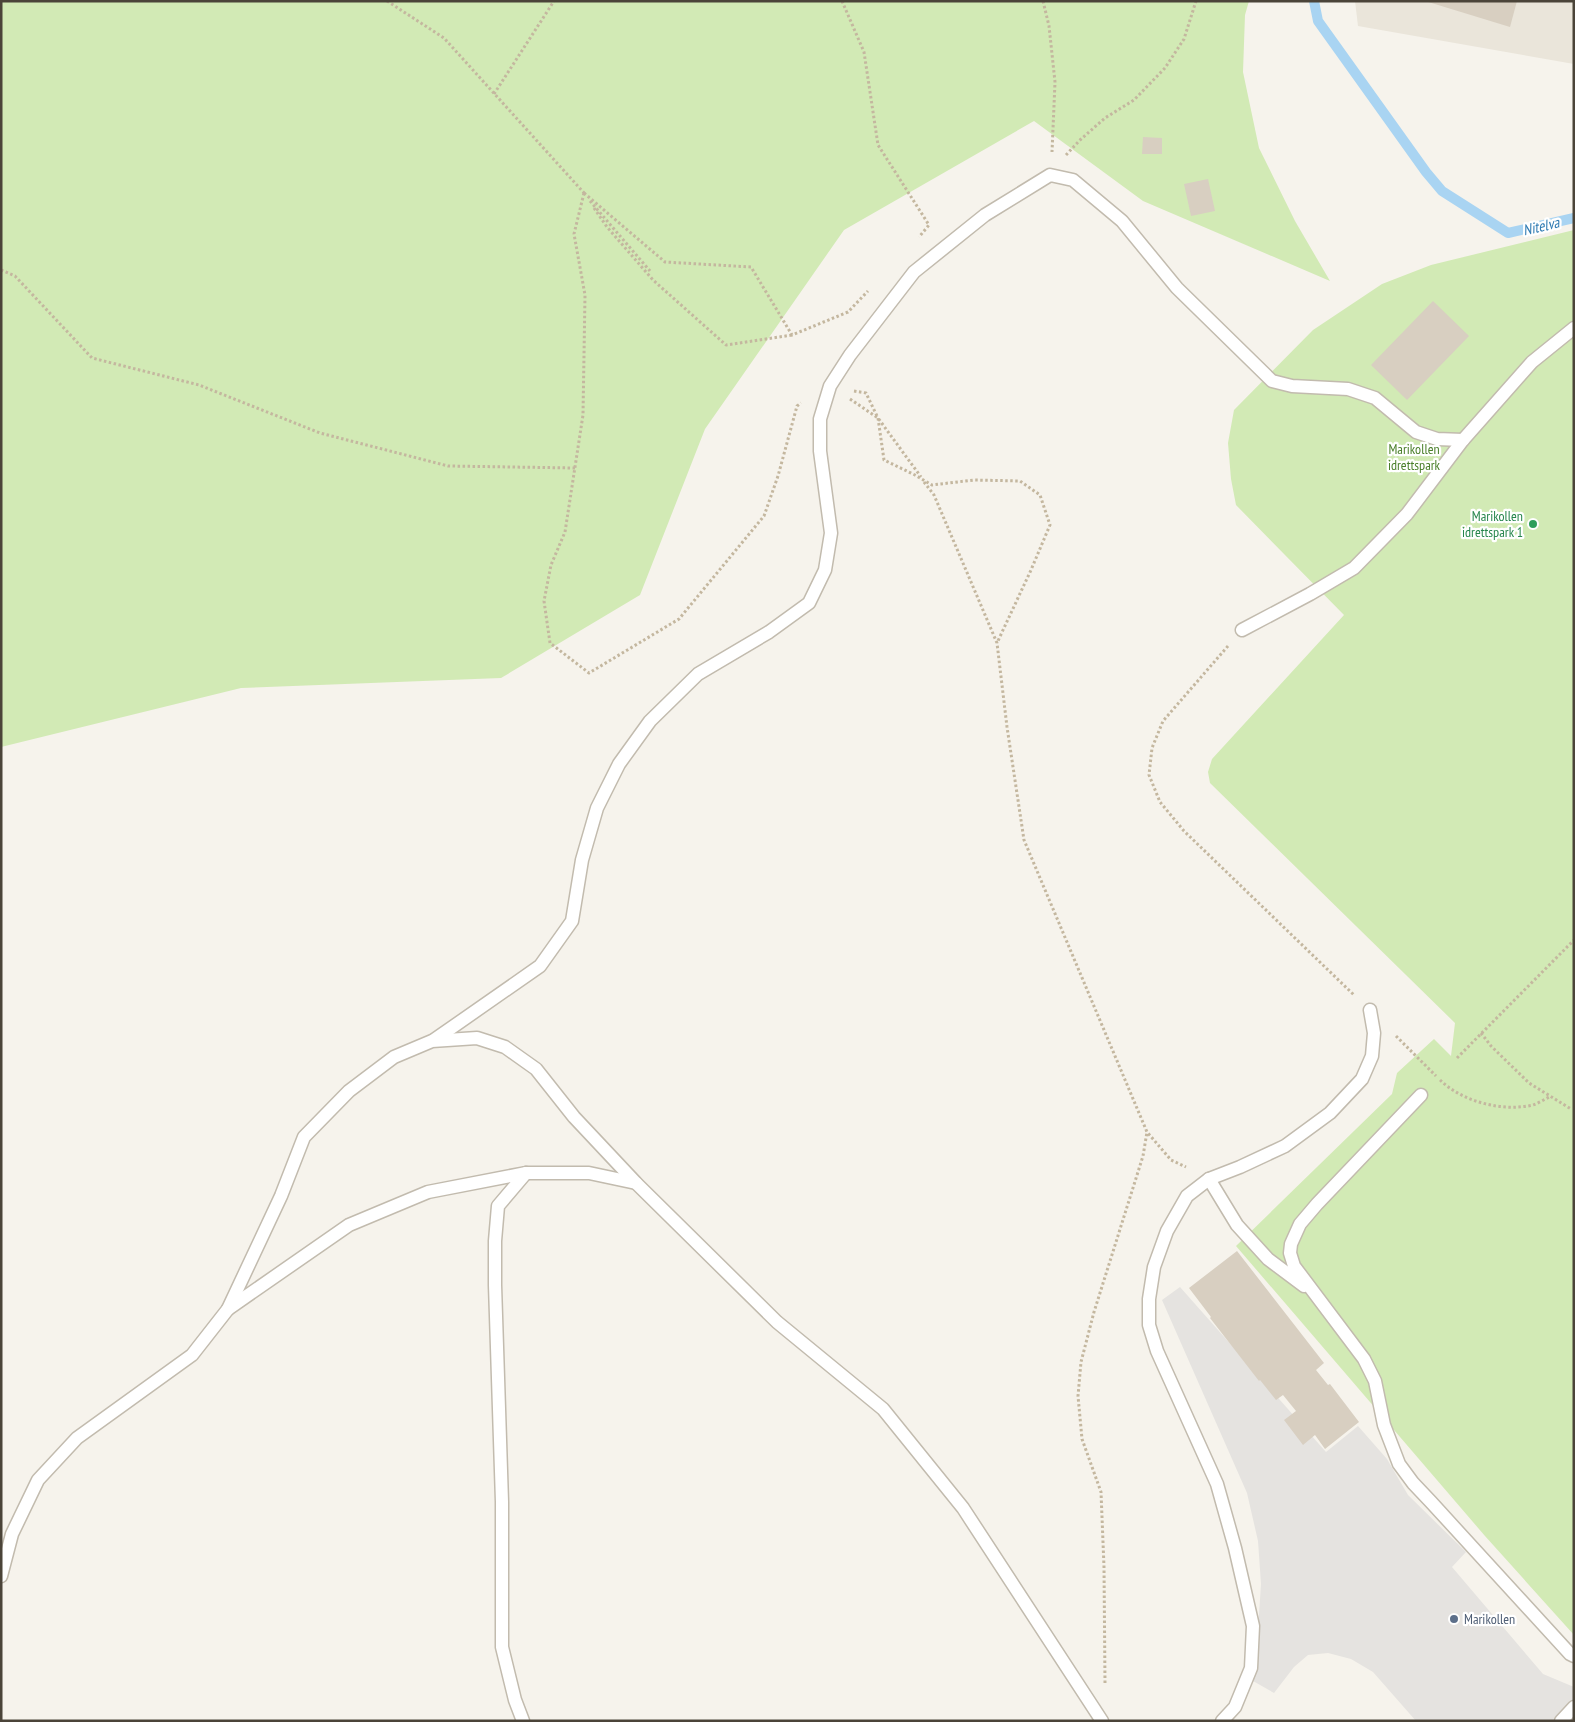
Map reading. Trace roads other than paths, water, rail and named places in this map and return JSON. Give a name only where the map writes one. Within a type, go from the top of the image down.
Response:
[{"type":"lane","points":[[1,1576],[12,1534],[38,1480],[77,1438],[192,1355],[228,1309],[281,1196],[304,1137],[348,1091],[394,1057],[432,1041],[540,966],[572,921],[582,860],[597,808],[620,764],[650,721],[698,674],[769,632],[809,603],[825,570],[831,533],[820,451],[820,419],[830,386],[850,355],[914,272],[985,215],[1050,175],[1073,180],[1122,221],[1178,288],[1272,381],[1292,386],[1348,389],[1375,398],[1416,432],[1437,439],[1463,440]]},
{"type":"lane","points":[[1242,630],[1354,568],[1407,514],[1463,440],[1532,362],[1574,328]]},
{"type":"lane","points":[[1222,1721],[1235,1707],[1251,1668],[1253,1626],[1235,1548],[1217,1484],[1158,1351],[1150,1325],[1149,1299],[1154,1267],[1167,1231],[1187,1196],[1209,1179],[1285,1146],[1330,1113],[1362,1079],[1372,1056],[1374,1033],[1370,1010]]},
{"type":"lane","points":[[432,1041],[477,1038],[505,1046],[536,1069],[574,1117],[636,1184],[777,1322],[883,1410],[963,1508],[1102,1721]]},
{"type":"lane","points":[[1422,1095],[1317,1204],[1295,1232],[1290,1254],[1294,1266],[1364,1358],[1375,1381],[1384,1425],[1399,1464],[1430,1502],[1574,1656]]},
{"type":"lane","points":[[228,1309],[349,1225],[428,1192],[526,1173],[589,1173],[636,1184]]},
{"type":"lane","points":[[523,1721],[515,1700],[502,1647],[502,1502],[495,1241],[498,1206],[526,1173]]},
{"type":"lane","points":[[1209,1179],[1237,1225],[1268,1259],[1318,1297]]},
{"type":"lane","points":[[1561,1721],[1574,1707]]},
{"type":"waterway","name":"Nitelva","points":[[1314,1],[1318,21],[1426,172],[1442,191],[1508,233],[1574,218]]},
{"type":"place","name":"Marikollen idrettspark 1","points":[[1533,524]]},
{"type":"place","name":"Marikollen","points":[[1454,1619]]},
{"type":"park label","name":"Marikollen idrettspark","points":[[1414,458]]}]
